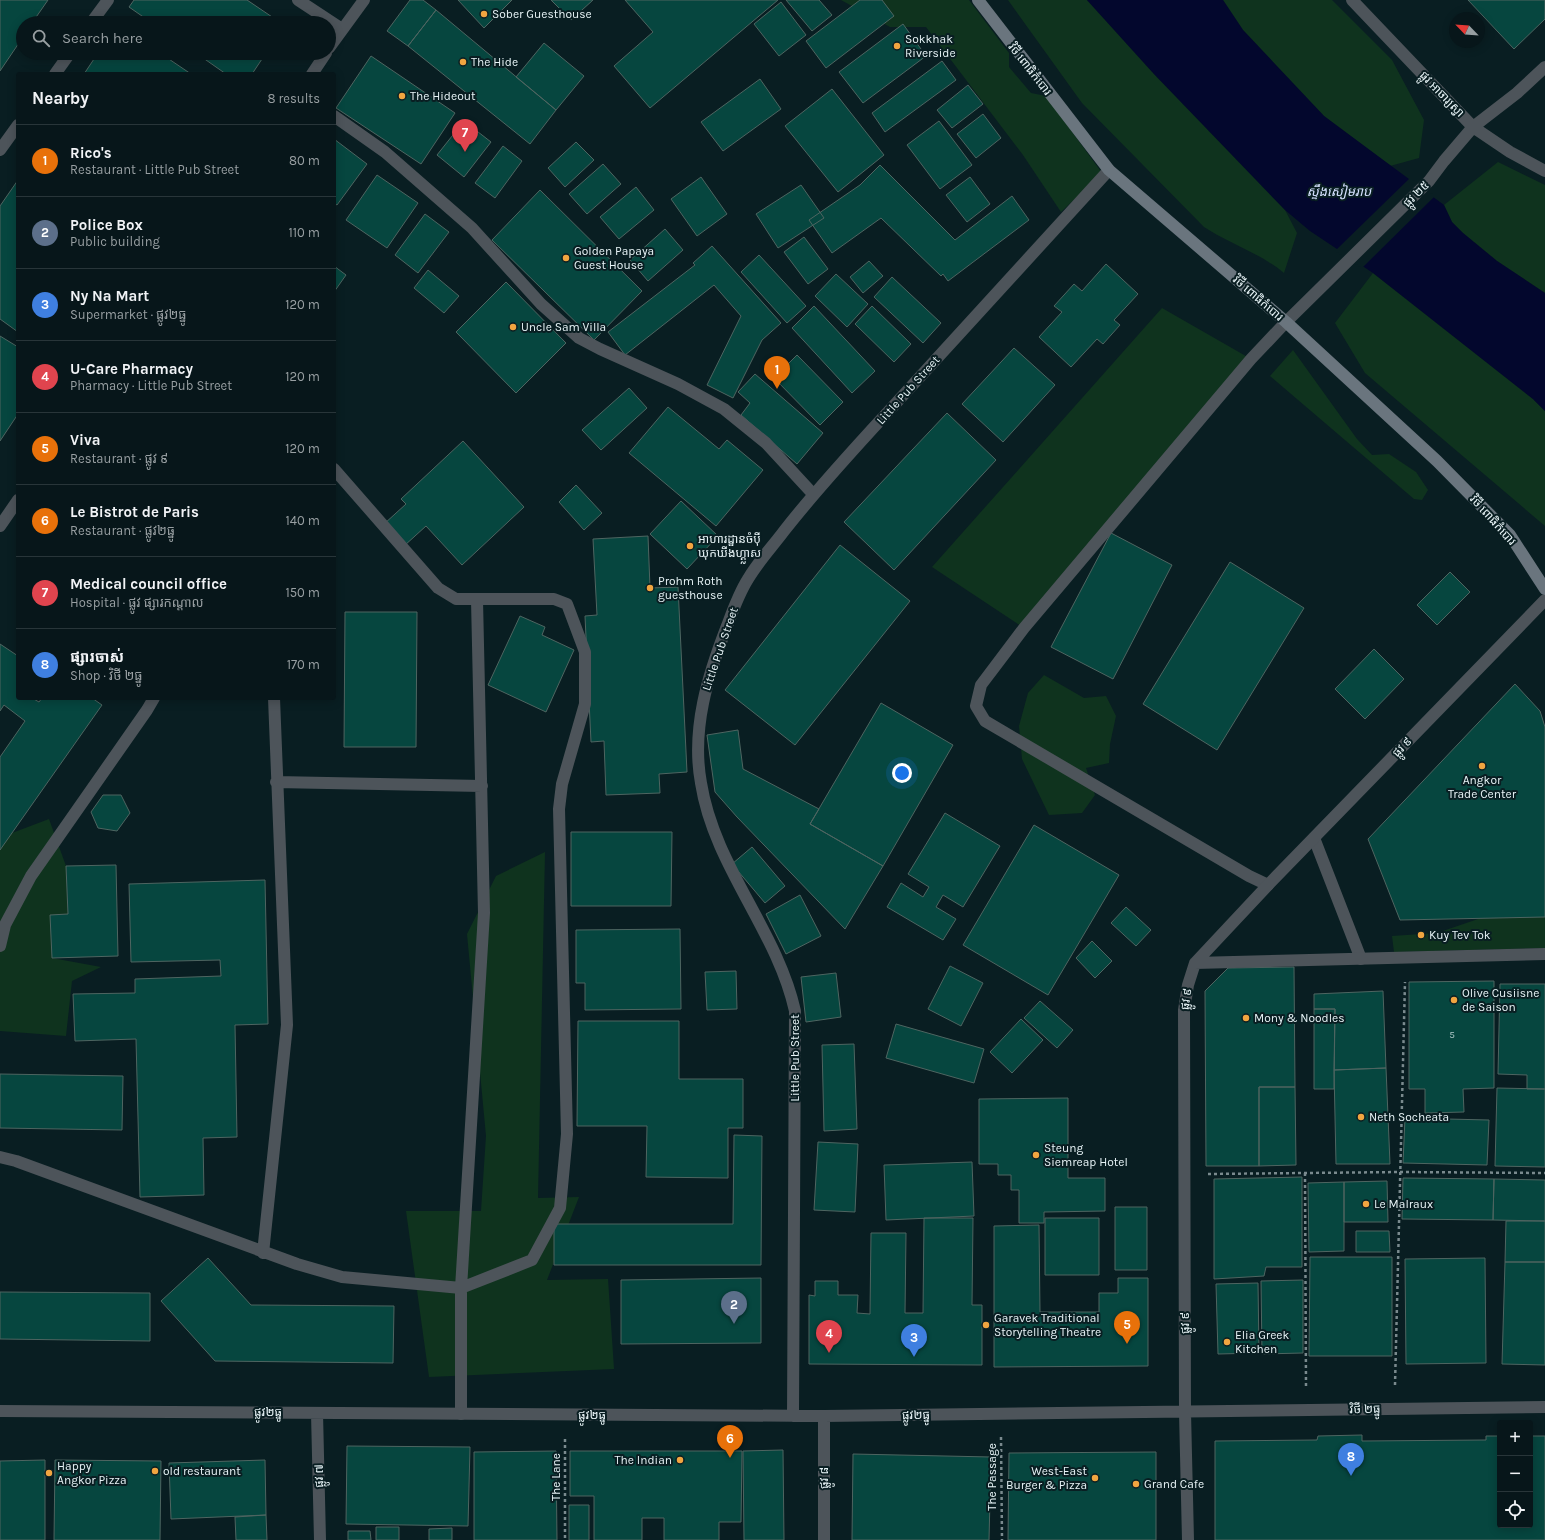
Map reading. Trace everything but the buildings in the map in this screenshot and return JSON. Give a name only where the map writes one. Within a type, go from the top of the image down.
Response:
[{"type":"street","points":[[96,16],[108,0]]},
{"type":"street","points":[[298,0],[322,16]]},
{"type":"street","points":[[336,38],[364,0]]},
{"type":"street","name":"វិថី ពោធិកំបោរ","points":[[978,0],[1109,170],[1286,322],[1437,461],[1510,535],[1545,590]]},
{"type":"street","name":"ផ្លូវ អាចារ្យស្វា","points":[[1352,0],[1473,127],[1510,152],[1545,171]]},
{"type":"street","points":[[336,25],[342,29]]},
{"type":"street","points":[[56,72],[65,60]]},
{"type":"street","points":[[313,72],[321,60]]},
{"type":"street","name":"ផ្លូវ ២៥","points":[[1268,885],[1249,876],[985,722],[976,706],[981,685],[1024,628],[1250,359],[1429,180],[1473,127],[1517,93],[1545,67]]},
{"type":"street","points":[[336,117],[385,152],[472,228],[541,304],[579,338],[678,384],[724,409],[766,443],[813,494]]},
{"type":"street","points":[[0,150],[16,128]]},
{"type":"street","name":"Little Pub Street","points":[[793,1416],[795,1011],[785,975],[722,850],[708,816],[700,782],[699,738],[704,698],[714,659],[747,581],[813,494],[1109,170]]},
{"type":"street","points":[[0,1157],[16,1161],[263,1253],[342,1277],[462,1288],[532,1260],[560,1208],[567,1134],[559,809],[562,784],[584,704],[585,652],[567,604],[554,599],[456,599],[438,588],[336,472]]},
{"type":"street","points":[[0,526],[16,503]]},
{"type":"street","points":[[461,1414],[462,1288],[484,913],[477,600]]},
{"type":"street","name":"ផ្លូវ ៩","points":[[1188,1540],[1185,1412],[1184,1010],[1188,985],[1196,963],[1268,885],[1545,600]]},
{"type":"street","points":[[0,946],[5,925],[31,876],[153,700]]},
{"type":"street","points":[[263,1253],[287,1025],[276,782],[274,700]]},
{"type":"street","points":[[276,782],[482,786]]},
{"type":"street","points":[[1314,838],[1361,959]]},
{"type":"street","points":[[1196,963],[1545,954]]},
{"type":"street","name":"វិថី ២ធ្នូ","points":[[1185,1412],[1545,1407]]},
{"type":"street","name":"ផ្លូវ២ធ្នូ","points":[[0,1411],[793,1416],[1185,1412]]},
{"type":"street","name":"ផ្លូវ ៧","points":[[317,1413],[320,1540]]},
{"type":"street","name":"ផ្លូវ ៨","points":[[824,1416],[824,1540]]},
{"type":"path","points":[[1394,1409],[1406,958]]},
{"type":"path","points":[[1184,1174],[1400,1172],[1545,1173]]},
{"type":"path","points":[[1305,1173],[1306,1410]]},
{"type":"path","name":"The Lane","points":[[565,1414],[565,1540]]},
{"type":"path","name":"The Passage","points":[[1001,1414],[1002,1540]]},
{"type":"green space","points":[[841,0],[969,0],[1009,53],[1009,67],[1031,93],[1046,96],[1102,173],[1061,212],[1023,155],[926,27],[890,27]]},
{"type":"green space","points":[[1008,0],[1087,0],[1154,74],[1285,210],[1297,233],[1284,273],[1255,254],[1224,239],[1204,227],[1082,103]]},
{"type":"green space","points":[[1223,0],[1332,0],[1392,60],[1424,120],[1419,158],[1390,166],[1324,116],[1243,30]]},
{"type":"green space","points":[[1498,162],[1545,185],[1545,293],[1497,261],[1463,233],[1452,222],[1444,205]]},
{"type":"green space","points":[[1373,273],[1533,399],[1545,411],[1545,526],[1365,373],[1335,323]]},
{"type":"green space","points":[[1162,308],[1251,359],[1024,628],[932,567]]},
{"type":"green space","points":[[1293,350],[1357,439],[1372,455],[1389,454],[1416,472],[1428,490],[1422,500],[1414,499],[1270,376]]},
{"type":"green space","points":[[1044,675],[1084,698],[1106,696],[1116,716],[1110,744],[1109,763],[1086,768],[1095,795],[1082,813],[1049,815],[1022,759],[1019,726],[1028,693]]},
{"type":"green space","points":[[49,819],[66,866],[68,914],[51,925],[52,958],[101,967],[72,981],[66,1036],[0,1031],[0,827],[12,833]]},
{"type":"green space","points":[[545,852],[538,1198],[579,1197],[547,1280],[608,1279],[614,1369],[429,1377],[406,1211],[481,1211],[486,1136],[467,934],[496,876]]},
{"type":"green space","points":[[1545,917],[1545,948],[1394,952],[1392,936],[1437,933],[1481,918]]},
{"type":"water","name":"ស្ទឹងសៀមរាប","points":[[1087,0],[1223,0],[1243,30],[1324,116],[1444,205],[1452,222],[1463,233],[1497,261],[1545,293],[1545,411],[1533,399],[1373,273],[1310,231],[1285,210],[1154,74]]},
{"type":"pier","points":[[1410,178],[1435,196],[1362,268],[1335,251]]},
{"type":"place","name":"Sober Guesthouse","points":[[484,14]]},
{"type":"place","name":"Sokkhak Riverside","points":[[897,46]]},
{"type":"place","name":"The Hide","points":[[463,62]]},
{"type":"place","name":"The Hideout","points":[[402,96]]},
{"type":"place","name":"Medical council office","points":[[465,152]]},
{"type":"place","name":"Golden Papaya Guest House","points":[[566,258]]},
{"type":"place","name":"Uncle Sam Villa","points":[[513,327]]},
{"type":"place","name":"Rico's","points":[[777,389]]},
{"type":"place","name":"អាហារដ្ឋានចំបុី ឃុកឃីងហ្គ្លាស","points":[[690,546]]},
{"type":"place","name":"Prohm Roth guesthouse","points":[[650,588]]},
{"type":"place","name":"Angkor Trade Center","points":[[1482,766]]},
{"type":"place","name":"Kuy Tev Tok","points":[[1421,935]]},
{"type":"place","name":"Olive Cusiisne de Saison","points":[[1454,1000]]},
{"type":"place","name":"Mony & Noodles","points":[[1246,1018]]},
{"type":"place","name":"Neth Socheata","points":[[1361,1117]]},
{"type":"place","name":"Steung Siemreap Hotel","points":[[1036,1155]]},
{"type":"place","name":"Le Malraux","points":[[1366,1204]]},
{"type":"place","name":"Police Box","points":[[734,1324]]},
{"type":"place","name":"Garavek Traditional Storytelling Theatre","points":[[986,1325]]},
{"type":"place","name":"Elia Greek Kitchen","points":[[1227,1342]]},
{"type":"place","name":"Viva","points":[[1127,1344]]},
{"type":"place","name":"U-Care Pharmacy","points":[[829,1353]]},
{"type":"place","name":"Ny Na Mart","points":[[914,1357]]},
{"type":"place","name":"Le Bistrot de Paris","points":[[730,1458]]},
{"type":"place","name":"The Indian","points":[[680,1460]]},
{"type":"place","name":"old restaurant","points":[[155,1471]]},
{"type":"place","name":"Happy Angkor Pizza","points":[[49,1473]]},
{"type":"place","name":"ផ្សារចាស់","points":[[1351,1476]]},
{"type":"place","name":"West-East Burger & Pizza","points":[[1095,1478]]},
{"type":"place","name":"Grand Cafe","points":[[1136,1484]]}]
